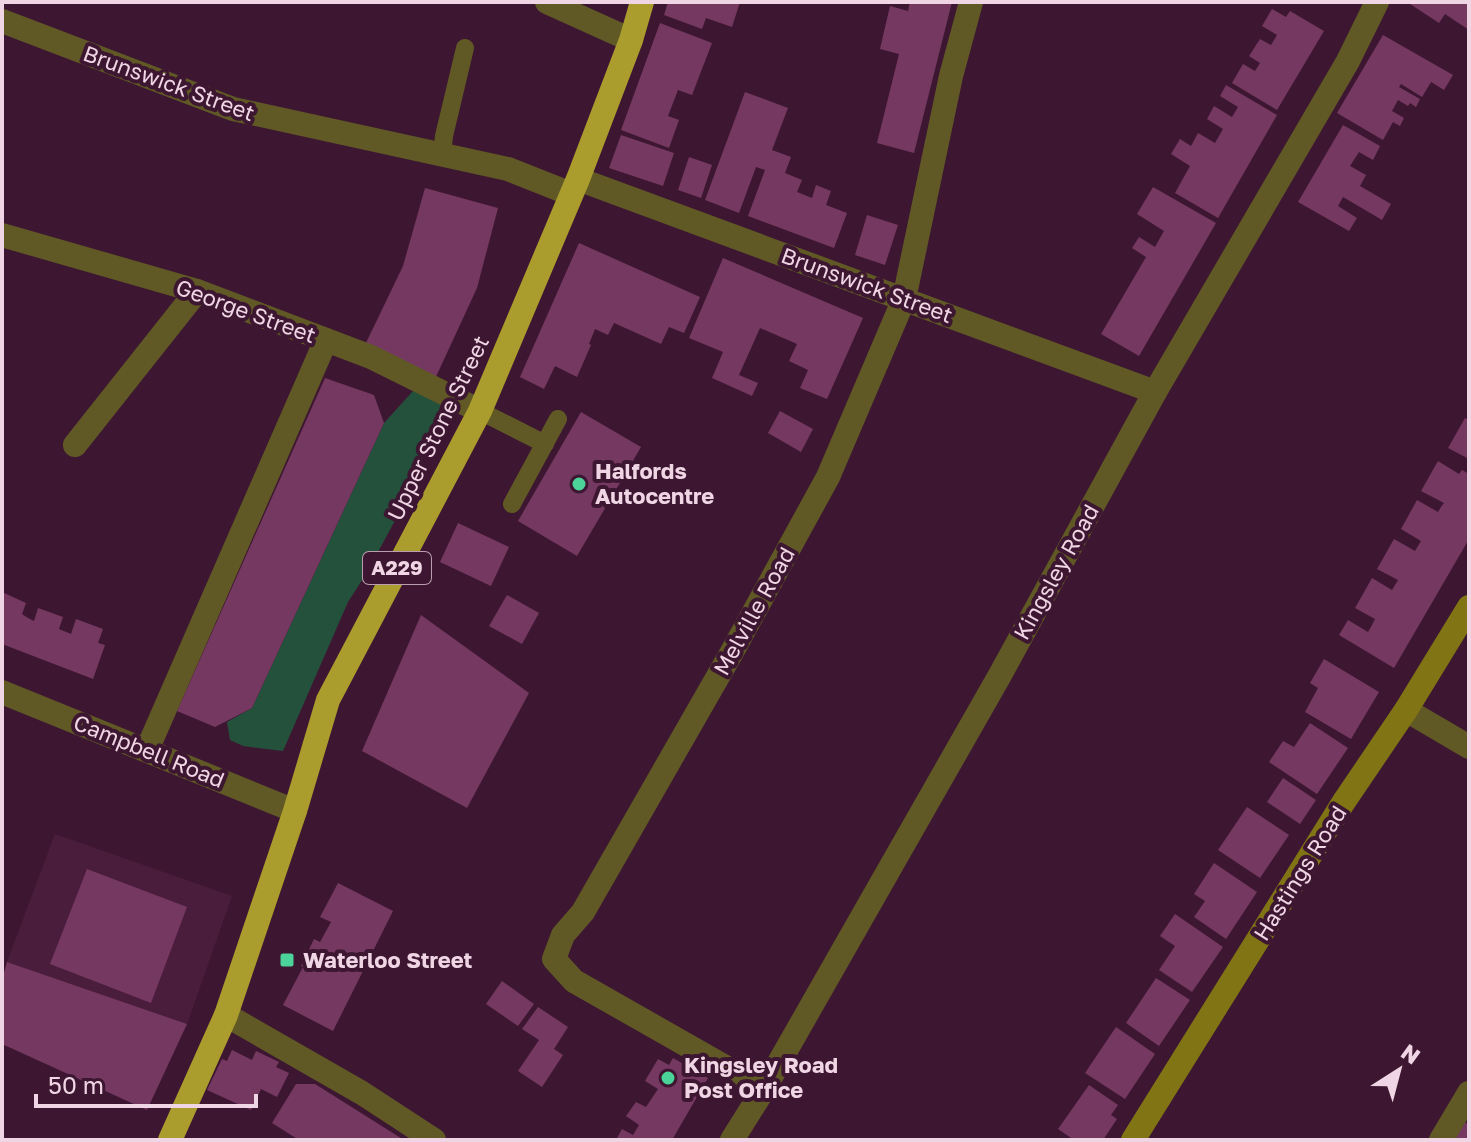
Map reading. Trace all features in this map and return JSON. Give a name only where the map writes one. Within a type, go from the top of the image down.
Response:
[{"type":"highway","name":"Upper Stone Street","points":[[170,1140],[226,1015],[295,811],[328,700],[480,411],[575,187],[631,40],[642,2]]},
{"type":"street","points":[[547,2],[631,40]]},
{"type":"street","name":"Melville Road","points":[[764,1089],[574,981],[554,959],[563,935],[583,912],[828,477],[904,299],[951,76],[971,2]]},
{"type":"street","name":"Kingsley Road","points":[[732,1140],[1000,675],[1155,392],[1348,61],[1377,2]]},
{"type":"street","name":"Brunswick Street","points":[[2,21],[233,109],[508,169],[575,187],[904,299],[1155,392]]},
{"type":"street","name":"George Street","points":[[2,235],[197,291],[371,357],[480,411]]},
{"type":"street","points":[[75,445],[197,291]]},
{"type":"street","points":[[147,750],[326,340]]},
{"type":"street","name":"Hastings Road","points":[[1133,1140],[1469,607]]},
{"type":"street","name":"Campbell Road","points":[[2,692],[295,811]]},
{"type":"street","points":[[1406,710],[1469,747]]},
{"type":"street","points":[[226,1015],[362,1093],[434,1140]]},
{"type":"street","points":[[1441,1140],[1469,1093]]},
{"type":"lane","points":[[442,154],[465,48]]},
{"type":"lane","points":[[480,411],[545,444]]},
{"type":"lane","points":[[512,504],[558,419]]},
{"type":"shaded area","points":[[55,834],[232,896],[187,1024],[7,962]]},
{"type":"green space","points":[[413,391],[441,403],[432,435],[404,504],[348,602],[283,751],[243,746],[230,740],[227,722],[252,708],[384,423]]},
{"type":"building","points":[[668,2],[740,2],[732,27],[706,18],[702,29],[664,15]]},
{"type":"building","points":[[910,2],[952,2],[914,153],[877,143],[899,54],[880,49],[890,6],[908,11]]},
{"type":"building","points":[[1407,2],[1469,2],[1469,30],[1445,14],[1439,23]]},
{"type":"building","points":[[1272,9],[1286,17],[1290,11],[1324,31],[1277,110],[1232,83],[1243,64],[1255,71],[1260,63],[1249,56],[1260,39],[1271,45],[1277,35],[1262,26]]},
{"type":"building","points":[[660,23],[712,43],[692,95],[678,90],[668,116],[679,120],[669,148],[621,130]]},
{"type":"building","points":[[1383,35],[1453,75],[1444,90],[1431,82],[1422,97],[1401,84],[1399,87],[1420,99],[1416,107],[1398,100],[1392,111],[1404,118],[1400,126],[1393,122],[1383,140],[1337,113]]},
{"type":"building","points":[[1226,85],[1277,115],[1218,218],[1175,193],[1190,166],[1171,154],[1180,139],[1191,146],[1198,133],[1215,143],[1223,129],[1207,119],[1214,106],[1232,117],[1238,107],[1220,96]]},
{"type":"building","points":[[745,92],[788,108],[772,150],[791,157],[785,173],[802,180],[797,192],[812,198],[816,185],[831,191],[826,205],[847,213],[834,248],[748,216],[765,170],[756,167],[739,213],[705,200]]},
{"type":"building","points":[[1343,125],[1380,146],[1373,160],[1359,152],[1350,166],[1366,175],[1360,186],[1391,204],[1382,220],[1343,197],[1338,206],[1357,218],[1349,231],[1298,202]]},
{"type":"building","points":[[621,135],[674,153],[663,186],[609,168]]},
{"type":"building","points":[[689,157],[712,165],[701,198],[678,190]]},
{"type":"building","points":[[1153,187],[1216,223],[1139,356],[1101,334],[1146,257],[1132,248],[1139,237],[1155,247],[1164,231],[1137,214]]},
{"type":"building","points":[[425,188],[498,208],[477,288],[434,381],[364,347],[403,266]]},
{"type":"building","points":[[867,215],[898,225],[885,265],[855,255]]},
{"type":"building","points":[[579,243],[700,297],[684,333],[669,327],[661,344],[614,323],[608,335],[595,329],[577,377],[555,366],[544,389],[520,377]]},
{"type":"building","points":[[723,258],[863,318],[827,399],[800,388],[808,370],[789,361],[797,344],[760,328],[739,375],[758,383],[752,396],[712,378],[723,352],[689,338]]},
{"type":"building","points":[[325,378],[374,395],[384,423],[252,708],[215,727],[177,711]]},
{"type":"building","points":[[780,411],[813,429],[801,452],[768,433]]},
{"type":"building","name":"Halfords Autocentre","points":[[581,412],[641,447],[577,556],[518,521]]},
{"type":"building","points":[[1465,418],[1469,420],[1469,459],[1448,448]]},
{"type":"building","points":[[1438,461],[1459,474],[1462,470],[1469,474],[1469,539],[1394,668],[1339,635],[1348,620],[1368,632],[1375,619],[1355,608],[1372,578],[1392,590],[1398,580],[1377,569],[1394,539],[1415,551],[1421,541],[1401,529],[1417,500],[1438,512],[1444,503],[1421,491]]},
{"type":"building","points":[[458,523],[509,547],[491,586],[440,562]]},
{"type":"building","points":[[2,592],[26,603],[22,614],[34,621],[38,608],[63,617],[59,629],[71,634],[76,619],[103,629],[98,643],[105,645],[93,679],[2,644]]},
{"type":"building","points":[[507,595],[539,613],[522,644],[489,626]]},
{"type":"building","points":[[421,615],[529,693],[467,808],[362,751]]},
{"type":"building","points":[[1324,659],[1379,692],[1351,739],[1305,712],[1318,688],[1310,683]]},
{"type":"building","points":[[1310,723],[1348,748],[1317,794],[1269,762],[1283,741],[1294,747]]},
{"type":"building","points":[[1283,778],[1316,800],[1300,824],[1267,802]]},
{"type":"building","points":[[1247,807],[1289,835],[1260,878],[1218,850]]},
{"type":"building","points":[[1214,863],[1257,892],[1226,939],[1194,917],[1205,901],[1194,894]]},
{"type":"building","points":[[87,869],[187,907],[151,1003],[50,964]]},
{"type":"building","points":[[338,883],[393,911],[333,1031],[283,1005],[314,939],[320,942],[331,922],[320,917]]},
{"type":"building","points":[[1175,914],[1223,947],[1192,992],[1159,970],[1175,946],[1160,936]]},
{"type":"building","points":[[7,962],[187,1024],[147,1110],[2,1044],[2,980]]},
{"type":"building","points":[[1156,978],[1190,1000],[1159,1046],[1126,1023]]},
{"type":"building","points":[[502,981],[534,1004],[518,1026],[486,1004]]},
{"type":"building","points":[[538,1007],[568,1027],[554,1049],[563,1055],[542,1087],[518,1071],[539,1040],[522,1029]]},
{"type":"building","points":[[1116,1027],[1155,1054],[1125,1099],[1085,1073]]},
{"type":"building","points":[[232,1050],[252,1060],[256,1051],[279,1062],[276,1067],[289,1073],[277,1097],[261,1089],[251,1110],[207,1090],[222,1059],[227,1061]]},
{"type":"building","points":[[673,1058],[708,1078],[672,1140],[616,1140],[622,1129],[633,1135],[639,1125],[626,1116],[636,1102],[646,1107],[658,1089],[645,1081],[658,1059],[669,1065]]},
{"type":"building","points":[[296,1084],[315,1084],[404,1140],[299,1140],[272,1123]]},
{"type":"building","points":[[1089,1085],[1118,1105],[1111,1115],[1117,1119],[1103,1140],[1074,1140],[1058,1129]]},
{"type":"building","points":[[1463,1121],[1469,1125],[1469,1140],[1451,1140]]},
{"type":"place","name":"Halfords Autocentre","points":[[579,484]]},
{"type":"place","name":"Waterloo Street","points":[[287,960]]},
{"type":"place","name":"Kingsley Road Post Office","points":[[668,1078]]}]
